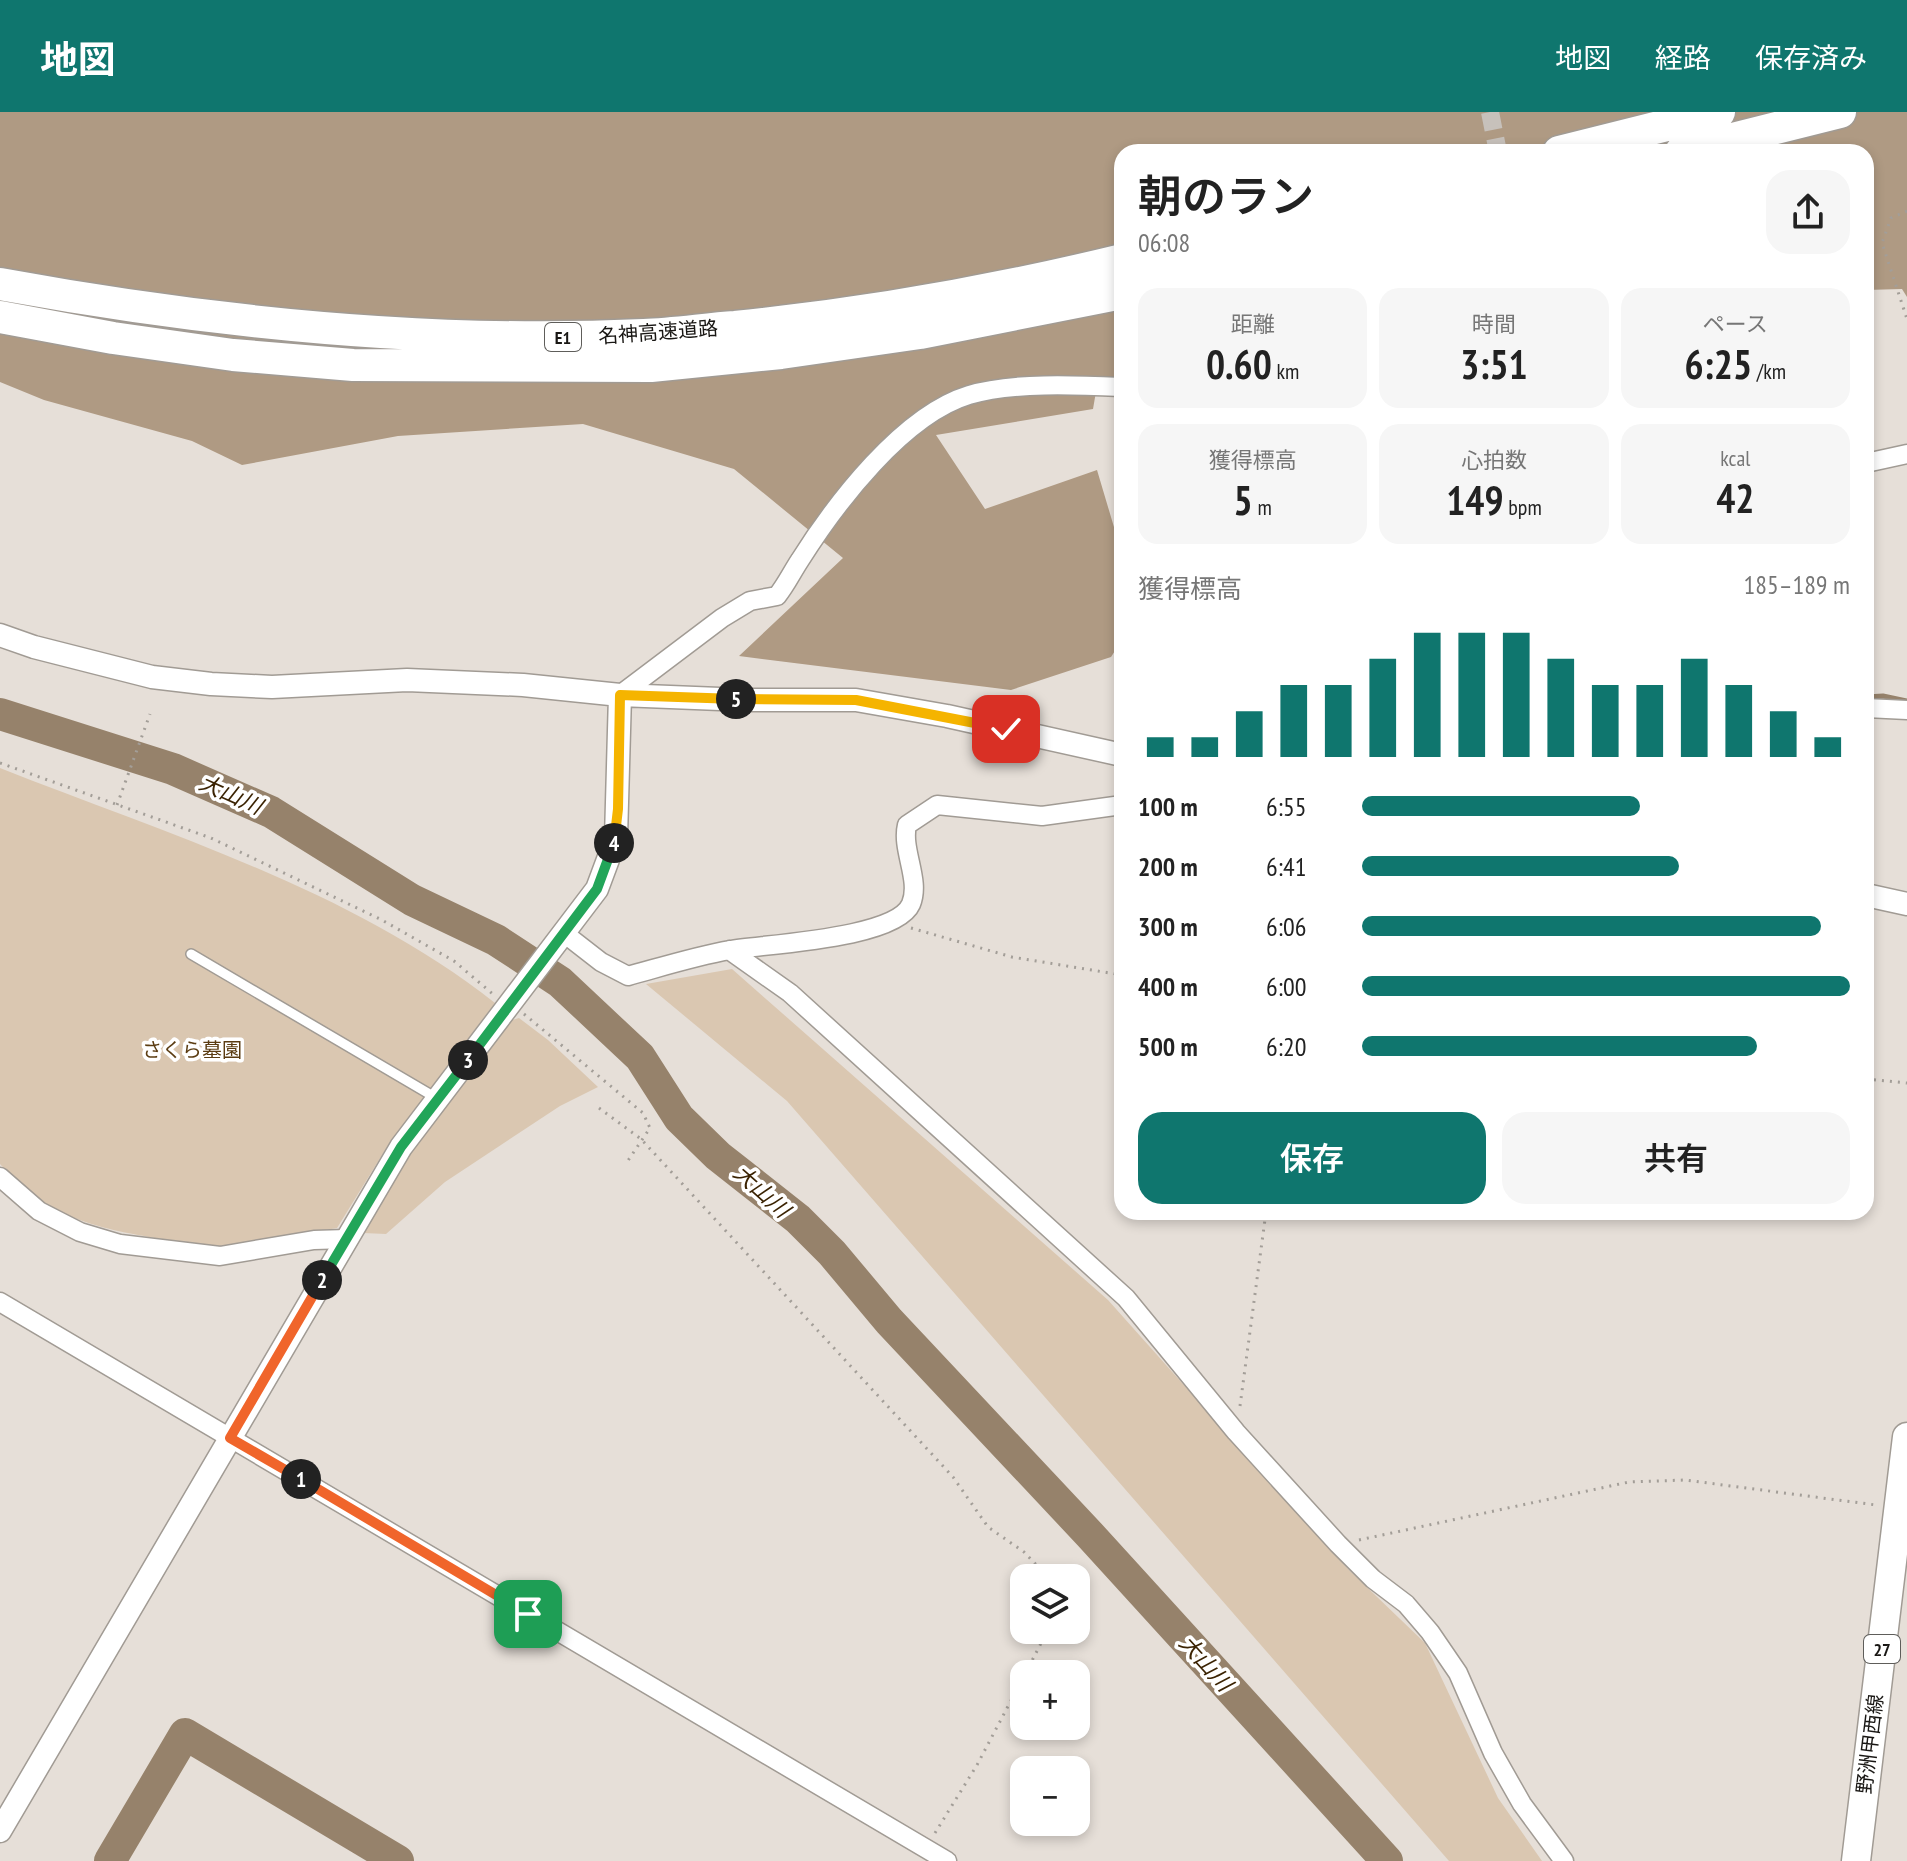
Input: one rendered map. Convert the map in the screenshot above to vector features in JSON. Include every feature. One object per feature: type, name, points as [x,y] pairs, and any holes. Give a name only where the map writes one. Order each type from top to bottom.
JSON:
[{"type":"highway","points":[[1591,144],[1719,112]]},
{"type":"highway","points":[[1713,144],[1840,112]]},
{"type":"highway","name":"名神高速道路","points":[[0,284],[118,306],[357,332],[513,338],[647,335],[776,323],[915,304],[1114,262]]},
{"type":"highway","name":"名神高速道路","points":[[0,317],[218,353],[353,365],[651,366],[781,353],[920,333],[1114,295]]},
{"type":"main road","name":"野洲甲西線","points":[[1856,1861],[1907,1437]]},
{"type":"street","points":[[620,695],[722,618],[750,601],[777,596],[854,486],[888,448],[933,411],[969,395],[1018,388],[1114,387]]},
{"type":"street","points":[[1874,461],[1907,454]]},
{"type":"street","points":[[0,635],[34,647],[152,677],[211,684],[272,687],[407,680],[523,685],[620,695],[856,700],[947,716],[1114,753]]},
{"type":"street","points":[[0,1831],[401,1147],[597,889],[616,838],[620,695]]},
{"type":"street","points":[[1874,708],[1907,710]]},
{"type":"street","points":[[563,936],[628,976],[729,950],[818,940],[891,923],[911,905],[913,891],[905,835],[907,825],[937,805],[1042,816],[1114,806]]},
{"type":"street","points":[[1874,897],[1907,904]]},
{"type":"street","points":[[729,950],[790,993],[1126,1298],[1236,1432],[1338,1544],[1373,1579],[1406,1604],[1430,1632],[1458,1673],[1493,1753],[1522,1804],[1564,1861]]},
{"type":"street","points":[[0,1177],[39,1211],[80,1232],[120,1244],[220,1256],[314,1240],[347,1239]]},
{"type":"street","points":[[0,1302],[947,1861]]},
{"type":"lane","points":[[191,954],[438,1099]]},
{"type":"path","points":[[1907,211],[1891,218],[1882,243],[1907,319]]},
{"type":"path","points":[[117,806],[150,714]]},
{"type":"path","points":[[0,763],[211,838],[382,920],[454,961],[493,994],[514,999],[643,1113],[650,1128],[625,1165]]},
{"type":"path","points":[[891,923],[1012,957],[1114,974]]},
{"type":"path","points":[[1874,1080],[1907,1083]]},
{"type":"path","points":[[599,1108],[643,1141],[953,1477],[988,1527],[1036,1564]]},
{"type":"path","points":[[1236,1432],[1265,1220]]},
{"type":"path","points":[[1338,1544],[1629,1482],[1685,1480],[1897,1508]]},
{"type":"path","points":[[926,1848],[977,1765],[1010,1702]]},
{"type":"green space","name":"さくら墓園","points":[[0,768],[193,842],[319,896],[439,963],[495,1003],[387,1147],[337,1228],[222,1248],[143,1236],[97,1226],[56,1209],[18,1183],[0,1164]]},
{"type":"green space","points":[[732,969],[1108,1300],[1348,1569],[1425,1643],[1498,1798],[1542,1861],[1449,1861],[787,1101],[646,984]]},
{"type":"green space","points":[[519,1018],[548,1040],[598,1087],[560,1106],[445,1182],[386,1234],[363,1233],[409,1152],[509,1021]]},
{"type":"shaded area","points":[[0,112],[1907,112],[1907,297],[1902,289],[1874,290],[1874,144],[1114,144],[1114,380],[1098,380],[1093,409],[936,435],[985,509],[1097,470],[1114,527],[1114,652],[1111,657],[1011,690],[739,656],[843,558],[734,469],[583,424],[398,436],[242,465],[192,441],[44,400],[0,382]]},
{"type":"waterway","points":[[1874,697],[1907,701]]},
{"type":"waterway","name":"大山川","points":[[0,714],[173,769],[271,812],[412,900],[496,940],[560,982],[640,1057],[679,1118],[718,1156],[798,1219],[832,1253],[889,1321],[1090,1535],[1387,1861]]},
{"type":"waterway","points":[[110,1861],[185,1734],[398,1861]]},
{"type":"tunnel","points":[[1490,112],[1496,144]]},
{"type":"route","points":[[528,1614],[230,1438],[401,1147],[597,889],[616,838],[620,695],[856,700],[1006,729]]}]
